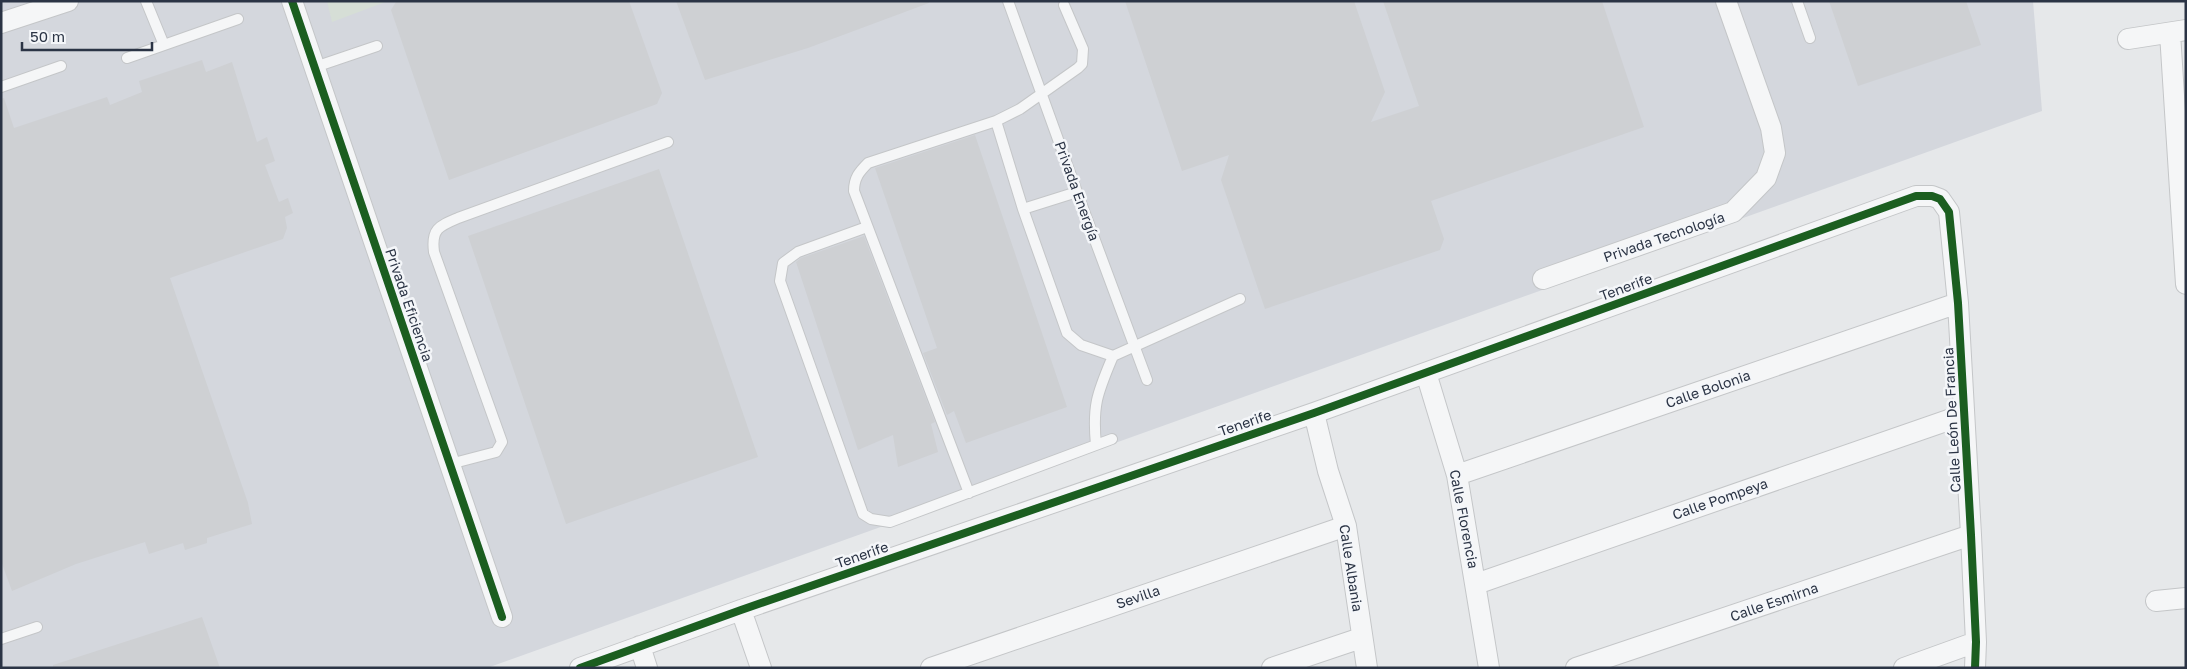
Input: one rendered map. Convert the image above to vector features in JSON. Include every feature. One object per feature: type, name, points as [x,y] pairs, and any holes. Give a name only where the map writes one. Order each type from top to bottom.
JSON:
[{"type":"street","points":[[1,23],[68,1]]},
{"type":"street","name":"Privada Eficiencia","points":[[292,1],[502,617]]},
{"type":"street","name":"Privada Tecnología","points":[[1543,279],[1733,212],[1766,178],[1775,153],[1771,128],[1726,1]]},
{"type":"street","points":[[2128,39],[2178,32],[2186,284]]},
{"type":"street","name":"Calle León De Francia","points":[[1916,196],[1932,196],[1940,199],[1950,212],[1958,303],[1971,535],[1976,642],[1974,668]]},
{"type":"street","name":"Tenerife","points":[[580,668],[741,610],[1314,413],[1916,196]]},
{"type":"street","name":"Calle Bolonia","points":[[1457,475],[1958,303]]},
{"type":"street","name":"Calle Florencia","points":[[1426,373],[1457,475],[1489,668]]},
{"type":"street","name":"Calle Albania","points":[[1314,413],[1328,471],[1346,526],[1368,668]]},
{"type":"street","name":"Calle Pompeya","points":[[1476,584],[1963,415]]},
{"type":"street","name":"Sevilla","points":[[931,668],[1346,526]]},
{"type":"street","name":"Calle Esmirna","points":[[1576,668],[1971,535]]},
{"type":"street","points":[[2156,601],[2186,598]]},
{"type":"street","points":[[741,610],[761,668]]},
{"type":"street","points":[[1272,668],[1362,638]]},
{"type":"street","points":[[1904,668],[1976,642]]},
{"type":"street","points":[[640,646],[647,668]]},
{"type":"lane","points":[[146,1],[164,45]]},
{"type":"lane","name":"Privada Energía","points":[[1008,1],[1147,380]]},
{"type":"lane","points":[[1797,1],[1810,38]]},
{"type":"lane","points":[[969,493],[867,227],[854,191],[854,182],[858,172],[868,163],[996,121],[1020,109],[1082,64],[1083,49],[1064,5]]},
{"type":"lane","points":[[127,58],[238,19]]},
{"type":"lane","points":[[315,67],[377,46]]},
{"type":"lane","points":[[1,87],[61,66]]},
{"type":"lane","points":[[996,121],[1023,208],[1067,333],[1081,345],[1114,356],[1240,299]]},
{"type":"lane","points":[[450,464],[496,452],[502,442],[434,252],[433,240],[436,231],[441,226],[458,218],[668,142]]},
{"type":"lane","points":[[1023,208],[1077,192]]},
{"type":"lane","points":[[867,227],[798,252],[783,263],[780,281],[864,514],[871,519],[890,522],[1112,439]]},
{"type":"lane","points":[[1096,445],[1094,421],[1096,396],[1114,356]]},
{"type":"lane","points":[[1,639],[37,627]]},
{"type":"shaded area","points":[[1,1],[2033,1],[2042,111],[487,668],[1,668]]},
{"type":"shaded area","points":[[327,1],[388,1],[332,22]]},
{"type":"building","points":[[629,1],[662,93],[657,104],[449,180],[391,10],[396,2]]},
{"type":"building","points":[[676,1],[929,1],[929,3],[808,48],[705,80]]},
{"type":"building","points":[[1125,1],[1354,1],[1385,92],[1371,122],[1419,106],[1383,1],[1602,1],[1644,127],[1431,201],[1444,239],[1440,250],[1265,309],[1221,180],[1229,155],[1182,171]]},
{"type":"building","points":[[1829,1],[1966,1],[1981,45],[1858,86]]},
{"type":"building","points":[[202,60],[206,72],[232,62],[257,142],[267,137],[275,161],[265,165],[279,202],[288,198],[293,213],[285,217],[287,228],[283,239],[170,278],[248,503],[252,524],[207,538],[207,543],[185,550],[183,543],[149,554],[145,542],[76,564],[12,591],[1,561],[1,99],[4,98],[14,128],[107,97],[110,105],[142,92],[139,81]]},
{"type":"building","points":[[975,135],[1067,407],[966,443],[954,411],[947,415],[923,353],[937,348],[875,168]]},
{"type":"building","points":[[659,169],[758,457],[566,524],[468,236]]},
{"type":"building","points":[[864,236],[935,422],[931,424],[938,452],[898,467],[893,435],[858,450],[796,262],[801,258]]},
{"type":"building","points":[[202,617],[220,668],[53,668],[53,665]]},
{"type":"cycle path","points":[[292,1],[502,617]]},
{"type":"cycle path","points":[[580,668],[741,610],[1314,413],[1916,196],[1932,196],[1940,199],[1949,212],[1958,303],[1976,642],[1975,668]]}]
